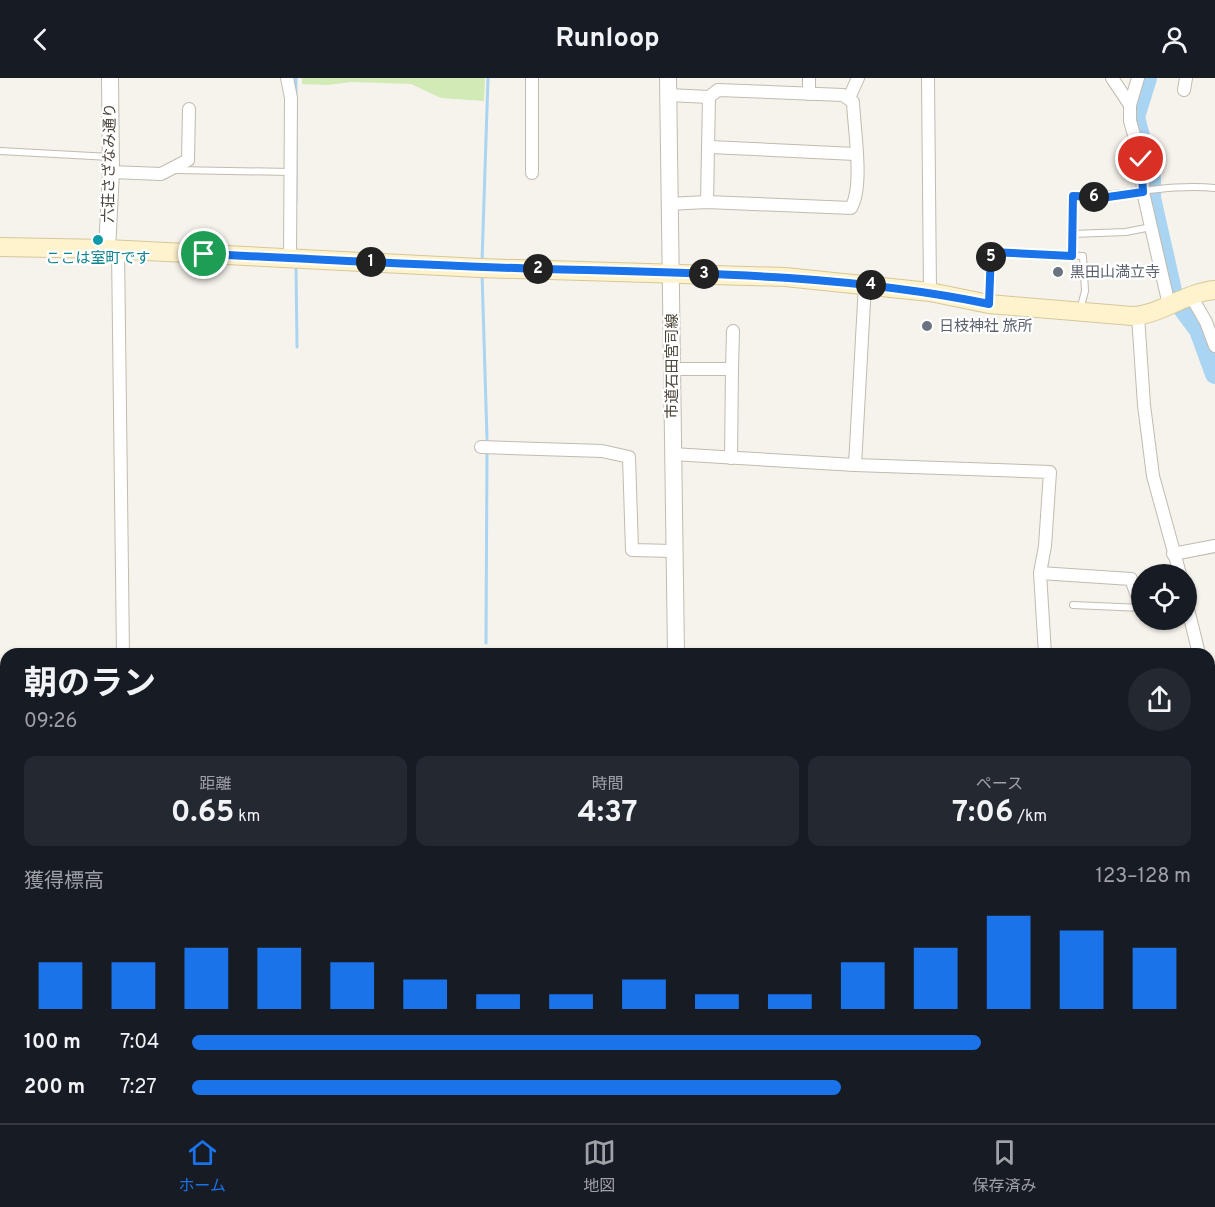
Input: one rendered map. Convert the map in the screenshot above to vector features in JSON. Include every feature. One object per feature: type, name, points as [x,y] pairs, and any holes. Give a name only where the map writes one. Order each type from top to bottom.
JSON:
[{"type":"main road","points":[[0,247],[112,249],[480,267],[671,273],[865,284],[930,292],[989,304],[1138,316],[1215,290]]},
{"type":"street","name":"六荘さざなみ通り","points":[[110,78],[112,249]]},
{"type":"street","points":[[287,78],[291,98],[290,258]]},
{"type":"street","points":[[531,78],[532,173]]},
{"type":"street","points":[[809,78],[809,94]]},
{"type":"street","points":[[849,98],[858,78]]},
{"type":"street","points":[[928,78],[930,292]]},
{"type":"street","points":[[1112,78],[1130,105]]},
{"type":"street","points":[[1138,78],[1130,105],[1130,122],[1148,191],[1152,227],[1178,301],[1206,322],[1215,346]]},
{"type":"street","points":[[668,86],[710,97]]},
{"type":"street","name":"市道石田宮司線","points":[[668,86],[676,648]]},
{"type":"street","points":[[668,204],[707,202],[851,208],[854,202],[857,169],[853,102],[843,95],[718,90],[710,97],[707,202]]},
{"type":"street","points":[[111,164],[161,174],[173,170],[188,160],[189,110]]},
{"type":"street","points":[[710,147],[855,154]]},
{"type":"street","points":[[112,249],[123,648]]},
{"type":"street","points":[[855,465],[865,284]]},
{"type":"street","points":[[1138,316],[1144,405],[1153,476],[1176,564]]},
{"type":"street","points":[[731,458],[733,331]]},
{"type":"street","points":[[672,369],[732,369]]},
{"type":"street","points":[[481,447],[602,451],[629,457],[632,550],[674,551]]},
{"type":"street","points":[[672,454],[855,465],[1050,472],[1045,546],[1040,573],[1045,648]]},
{"type":"street","points":[[1173,554],[1215,546]]},
{"type":"street","points":[[1040,573],[1131,579]]},
{"type":"street","points":[[1193,630],[1198,648]]},
{"type":"lane","points":[[0,151],[111,164]]},
{"type":"lane","points":[[173,170],[291,172]]},
{"type":"lane","points":[[1072,256],[1073,196],[1108,197],[1148,191],[1215,188]]},
{"type":"lane","points":[[1072,234],[1126,232],[1152,227]]},
{"type":"lane","points":[[989,304],[991,252],[1083,256],[1086,270],[1079,312]]},
{"type":"lane","points":[[1073,605],[1131,607]]},
{"type":"green space","points":[[302,78],[485,78],[484,101],[441,98],[411,84],[351,82],[328,85],[302,84]]},
{"type":"waterway","points":[[296,78],[296,202]]},
{"type":"waterway","points":[[482,262],[488,78]]},
{"type":"waterway","points":[[1147,78],[1135,117],[1151,178],[1151,198],[1173,295],[1199,330],[1215,374]]},
{"type":"waterway","points":[[296,266],[297,347]]},
{"type":"waterway","points":[[482,273],[487,439]]},
{"type":"waterway","points":[[486,643],[487,454]]},
{"type":"place","name":"ここは室町です","points":[[98,240]]},
{"type":"place","name":"黒田山満立寺","points":[[1058,272]]},
{"type":"place","name":"日枝神社 旅所","points":[[927,326]]},
{"type":"route","points":[[204,254],[480,267],[785,277],[930,292],[989,304],[991,252],[1072,256],[1073,196],[1108,197],[1143,192],[1141,159]]}]
